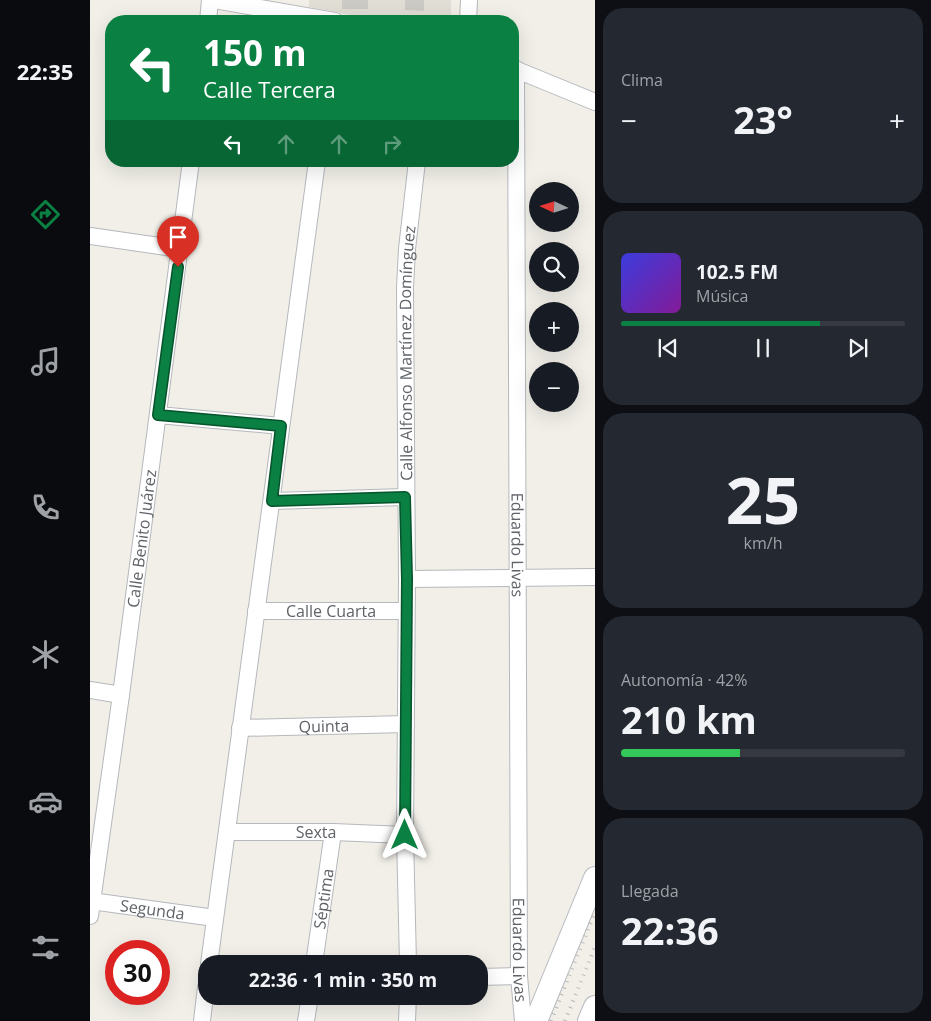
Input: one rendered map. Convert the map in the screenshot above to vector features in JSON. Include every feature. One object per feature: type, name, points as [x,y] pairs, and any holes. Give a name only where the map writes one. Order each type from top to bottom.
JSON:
[{"type":"street","points":[[209,15],[210,0]]},
{"type":"street","points":[[214,0],[300,15]]},
{"type":"street","points":[[468,15],[469,0]]},
{"type":"street","points":[[519,70],[595,102]]},
{"type":"street","name":"Calle Benito Juárez","points":[[91,909],[121,695],[189,167]]},
{"type":"street","points":[[210,955],[316,167]]},
{"type":"street","name":"Calle Alfonso Martínez Domínguez","points":[[408,955],[405,835],[405,611],[407,579],[405,288],[407,249],[416,167]]},
{"type":"street","name":"Eduardo Livas","points":[[515,167],[518,976],[523,1021]]},
{"type":"street","points":[[90,236],[180,249]]},
{"type":"street","points":[[158,415],[281,426]]},
{"type":"street","points":[[272,501],[405,497]]},
{"type":"street","points":[[407,579],[595,577]]},
{"type":"street","name":"Calle Cuarta","points":[[256,611],[405,611]]},
{"type":"street","points":[[90,690],[121,695]]},
{"type":"street","name":"Quinta","points":[[240,728],[406,724]]},
{"type":"street","name":"Sexta","points":[[227,832],[333,832],[405,835]]},
{"type":"street","name":"Séptima","points":[[315,955],[333,832]]},
{"type":"street","points":[[536,1021],[595,878]]},
{"type":"street","name":"Segunda","points":[[91,909],[215,918]]},
{"type":"street","points":[[488,977],[518,976]]},
{"type":"street","points":[[202,1021],[204,1005]]},
{"type":"street","points":[[306,1021],[309,1005]]},
{"type":"street","points":[[407,1021],[408,1005]]},
{"type":"street","points":[[589,1021],[595,1007]]},
{"type":"shaded area","points":[[309,0],[451,0],[451,15],[351,15],[309,7]]},
{"type":"building","points":[[342,0],[368,0],[368,9],[342,9]]},
{"type":"building","points":[[405,0],[424,0],[424,11],[405,10]]},
{"type":"railway","points":[[551,1021],[595,912]]},
{"type":"railway","points":[[565,1021],[595,947]]},
{"type":"route","points":[[178,267],[158,415],[281,426],[272,501],[405,497],[407,579],[405,611],[405,835]]}]
